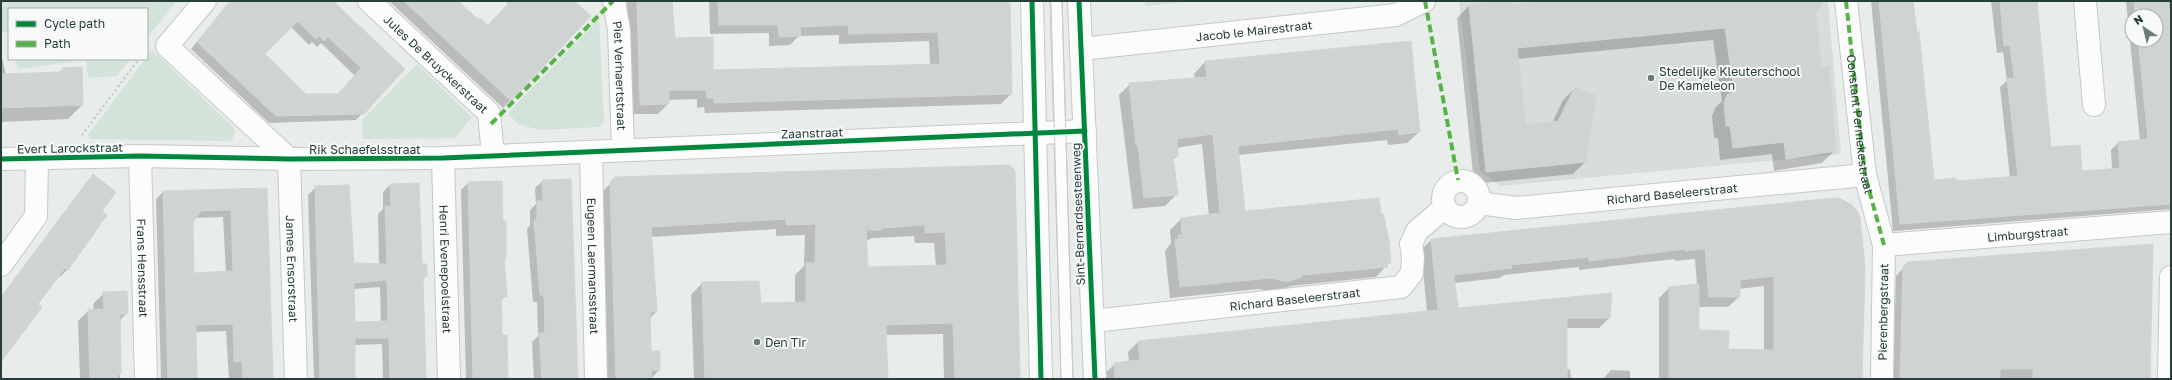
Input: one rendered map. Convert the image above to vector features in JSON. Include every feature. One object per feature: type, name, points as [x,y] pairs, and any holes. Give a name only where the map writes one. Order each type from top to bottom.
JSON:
[{"type":"street","points":[[205,1],[167,46],[289,159]]},
{"type":"street","name":"Jules De Bruyckerstraat","points":[[369,1],[489,113],[493,156]]},
{"type":"street","name":"Piet Verhaertstraat","points":[[614,1],[619,30],[623,150]]},
{"type":"street","points":[[1032,1],[1041,379]]},
{"type":"street","name":"Sint-Bernardsesteenweg","points":[[1079,1],[1095,379]]},
{"type":"street","name":"Jacob le Mairestraat","points":[[1082,49],[1396,15],[1424,1]]},
{"type":"street","name":"Constant Permekestraat","points":[[1846,1],[1865,175],[1884,244]]},
{"type":"street","points":[[2085,1],[2094,105]]},
{"type":"street","name":"Zaanstraat","points":[[591,153],[623,150],[1060,133],[1085,130]]},
{"type":"street","name":"Rik Schaefelsstraat","points":[[140,156],[289,159],[443,158],[591,153]]},
{"type":"street","name":"Eugeen Laermansstraat","points":[[591,153],[596,379]]},
{"type":"street","name":"Evert Larockstraat","points":[[1,159],[140,156]]},
{"type":"street","name":"Frans Hensstraat","points":[[140,156],[146,379]]},
{"type":"street","points":[[1,265],[36,216],[37,158]]},
{"type":"street","name":"Henri Evenepoelstraat","points":[[443,158],[449,379]]},
{"type":"street","name":"James Ensorstraat","points":[[289,159],[296,379]]},
{"type":"street","name":"Richard Baseleerstraat","points":[[1480,202],[1516,208],[1865,175]]},
{"type":"street","points":[[1458,180],[1468,182],[1474,186],[1477,191],[1480,202],[1471,213],[1460,217],[1448,212],[1444,208],[1443,192],[1448,185],[1458,180]]},
{"type":"street","name":"Richard Baseleerstraat","points":[[1093,320],[1401,287],[1412,272],[1413,257],[1411,244],[1418,231],[1444,208]]},
{"type":"street","name":"Limburgstraat","points":[[1884,244],[2171,222]]},
{"type":"street","name":"Pierenbergstraat","points":[[1882,379],[1884,244]]},
{"type":"street","points":[[2170,367],[2171,277]]},
{"type":"lane","points":[[1056,1],[1067,379]]},
{"type":"path","points":[[78,157],[80,137],[139,60]]},
{"type":"shaded area","points":[[1,1],[176,1],[148,37],[148,8],[8,8],[8,32],[1,33]]},
{"type":"shaded area","points":[[1145,1],[1193,1],[1145,6]]},
{"type":"shaded area","name":"Stedelijke Kleuterschool De Kameleon","points":[[1459,1],[1828,1],[1841,154],[1500,186],[1480,171]]},
{"type":"shaded area","points":[[599,19],[604,122],[599,127],[540,130],[518,124],[508,113]]},
{"type":"shaded area","points":[[152,50],[233,127],[234,134],[230,141],[90,139],[88,135],[144,60],[148,60],[148,55]]},
{"type":"shaded area","points":[[16,60],[86,60],[18,69]]},
{"type":"shaded area","points":[[86,60],[129,60],[117,76],[88,78]]},
{"type":"shaded area","points":[[417,64],[472,117],[455,138],[363,139],[362,120]]},
{"type":"building","points":[[230,1],[333,1],[405,69],[364,114],[276,116],[197,42]],"holes":[[[298,21],[316,39],[320,36],[324,41],[328,37],[361,68],[339,94],[306,94],[265,54]]]},
{"type":"building","points":[[404,1],[458,1],[478,20],[480,18],[488,25],[511,1],[574,1],[591,16],[511,101]]},
{"type":"building","points":[[637,1],[672,1],[675,38],[713,37],[713,70],[940,64],[938,32],[849,34],[848,25],[800,27],[801,36],[779,37],[778,25],[719,25],[718,1],[1010,1],[1012,94],[714,103],[714,98],[707,98],[706,90],[669,90],[669,104],[640,105]]},
{"type":"building","points":[[1512,1],[1512,5],[1549,1],[1823,1],[1816,14],[1821,67],[1829,66],[1836,151],[1786,159],[1784,142],[1733,148],[1730,126],[1726,126],[1724,103],[1727,95],[1734,91],[1725,28],[1517,48],[1526,125],[1558,121],[1575,87],[1596,96],[1586,162],[1486,172],[1469,5]]},
{"type":"building","points":[[1879,1],[1913,1],[1917,32],[1919,32],[1934,180],[1956,178],[1956,181],[2018,176],[2007,79],[2014,78],[2010,45],[2004,46],[2000,1],[2037,1],[2051,147],[2080,145],[2082,171],[2120,168],[2118,142],[2148,139],[2139,48],[2164,48],[2164,8],[2134,8],[2134,1],[2168,1],[2169,9],[2171,9],[2171,204],[1900,224]]},
{"type":"building","points":[[1411,41],[1420,132],[1399,135],[1398,129],[1238,146],[1245,211],[1379,198],[1381,214],[1383,214],[1384,217],[1389,241],[1391,263],[1387,263],[1388,267],[1302,275],[1302,277],[1287,282],[1271,278],[1180,287],[1175,239],[1179,239],[1178,235],[1182,235],[1181,218],[1220,213],[1213,134],[1177,139],[1178,156],[1173,157],[1178,195],[1144,198],[1129,83],[1207,77],[1205,61]]},
{"type":"building","points":[[82,67],[83,105],[1,108],[1,74],[62,72],[62,68]]},
{"type":"building","points":[[1009,165],[1015,170],[1020,379],[955,379],[953,323],[886,325],[888,379],[705,379],[702,282],[759,281],[761,303],[806,302],[806,263],[815,263],[816,224],[786,225],[786,219],[651,227],[657,312],[650,312],[651,351],[660,351],[660,370],[651,370],[652,379],[616,379],[610,182],[615,177]],"holes":[[[925,225],[925,233],[945,232],[947,265],[868,267],[866,230],[881,230],[881,228]]]},
{"type":"building","points":[[93,174],[116,192],[102,211],[107,215],[68,270],[65,268],[38,304],[42,307],[1,362],[1,297]]},
{"type":"building","points":[[571,179],[578,379],[542,379],[539,333],[545,333],[544,295],[540,295],[534,220],[537,220],[537,201],[543,201],[542,180]]},
{"type":"building","points":[[502,181],[503,221],[506,221],[506,259],[504,259],[507,297],[501,297],[502,335],[507,335],[508,379],[473,379],[468,182]]},
{"type":"building","points":[[419,183],[422,264],[427,264],[427,276],[423,277],[426,379],[390,379],[389,338],[355,338],[355,379],[320,379],[315,186],[349,185],[354,263],[387,264],[385,206],[391,206],[390,184]],"holes":[[[387,280],[388,321],[355,322],[354,283]]]},
{"type":"building","points":[[267,188],[273,379],[243,379],[242,361],[234,362],[233,324],[196,325],[197,379],[168,379],[163,191]],"holes":[[[231,210],[233,271],[194,273],[193,222],[201,211]]]},
{"type":"building","points":[[1834,198],[1841,199],[1852,205],[1860,218],[1865,267],[1862,379],[1669,379],[1669,287],[1699,284],[1699,330],[1729,331],[1728,349],[1774,350],[1774,276],[1740,280],[1740,297],[1709,297],[1705,249],[1686,251],[1685,249],[1589,261],[1589,257],[1511,265],[1512,268],[1454,275],[1458,308],[1612,293],[1610,318],[1567,318],[1567,379],[1115,379],[1114,363],[1140,360],[1138,341],[1438,310],[1431,239]]},
{"type":"building","points":[[2153,244],[2150,379],[2033,379],[2033,369],[2000,369],[2000,379],[1900,379],[1903,267],[1908,262]]},
{"type":"building","points":[[127,291],[128,314],[120,314],[121,374],[118,374],[118,379],[90,379],[88,310],[104,309],[103,292]]},
{"type":"tram line","points":[[1051,1],[1061,379]]},
{"type":"tram line","points":[[1062,1],[1073,379]]},
{"type":"marked path","points":[[491,124],[613,1]]},
{"type":"marked path","points":[[1425,1],[1458,180]]},
{"type":"marked path","points":[[1846,1],[1865,175],[1884,245]]},
{"type":"cycle path","points":[[1032,1],[1041,379]]},
{"type":"cycle path","points":[[1079,1],[1095,379]]},
{"type":"cycle path","points":[[1,159],[140,156],[289,159],[443,158],[1085,131]]},
{"type":"place","name":"Stedelijke Kleuterschool De Kameleon","points":[[1651,78]]},
{"type":"place","name":"Den Tir","points":[[757,342]]}]
